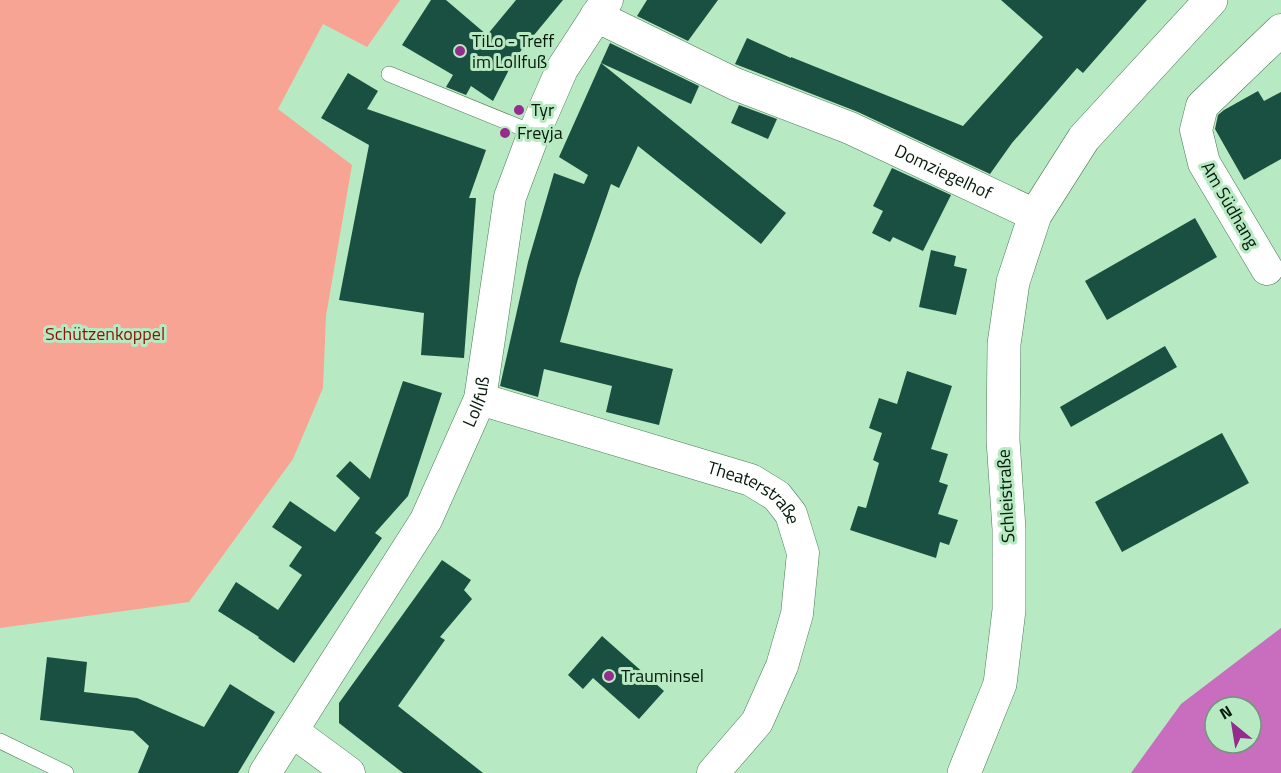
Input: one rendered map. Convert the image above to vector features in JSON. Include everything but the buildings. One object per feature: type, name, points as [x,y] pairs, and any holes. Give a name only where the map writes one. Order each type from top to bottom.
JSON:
[{"type":"street","points":[[1035,215],[1084,138],[1211,0]]},
{"type":"street","name":"Domziegelhof","points":[[602,8],[735,84],[850,128],[1035,215]]},
{"type":"street","name":"Lollfuß","points":[[265,773],[426,519],[480,399],[510,197],[534,133],[562,69],[602,8]]},
{"type":"street","name":"Am Südhang","points":[[1267,269],[1204,163],[1196,130],[1202,106],[1281,30]]},
{"type":"street","name":"Schleistraße","points":[[964,773],[1000,684],[1010,610],[1009,529],[1003,440],[1004,344],[1013,282],[1035,215]]},
{"type":"street","name":"Theaterstraße","points":[[480,399],[751,480],[777,496],[791,514],[803,553],[797,614],[782,666],[757,722],[713,773]]},
{"type":"street","points":[[292,731],[349,773]]},
{"type":"lane","points":[[389,74],[534,133]]},
{"type":"lane","points":[[0,741],[66,773]]},
{"type":"green space","name":"Schützenkoppel","points":[[0,0],[400,0],[367,47],[323,24],[278,109],[352,165],[326,316],[323,388],[293,459],[189,602],[0,628]]},
{"type":"shaded area","points":[[1281,628],[1281,773],[1131,773],[1181,704]]},
{"type":"place","name":"TiLo - Treff im Lollfuß","points":[[460,51]]},
{"type":"place","name":"Tyr","points":[[519,110]]},
{"type":"place","name":"Freyja","points":[[505,133]]},
{"type":"place","name":"Trauminsel","points":[[609,676]]}]
